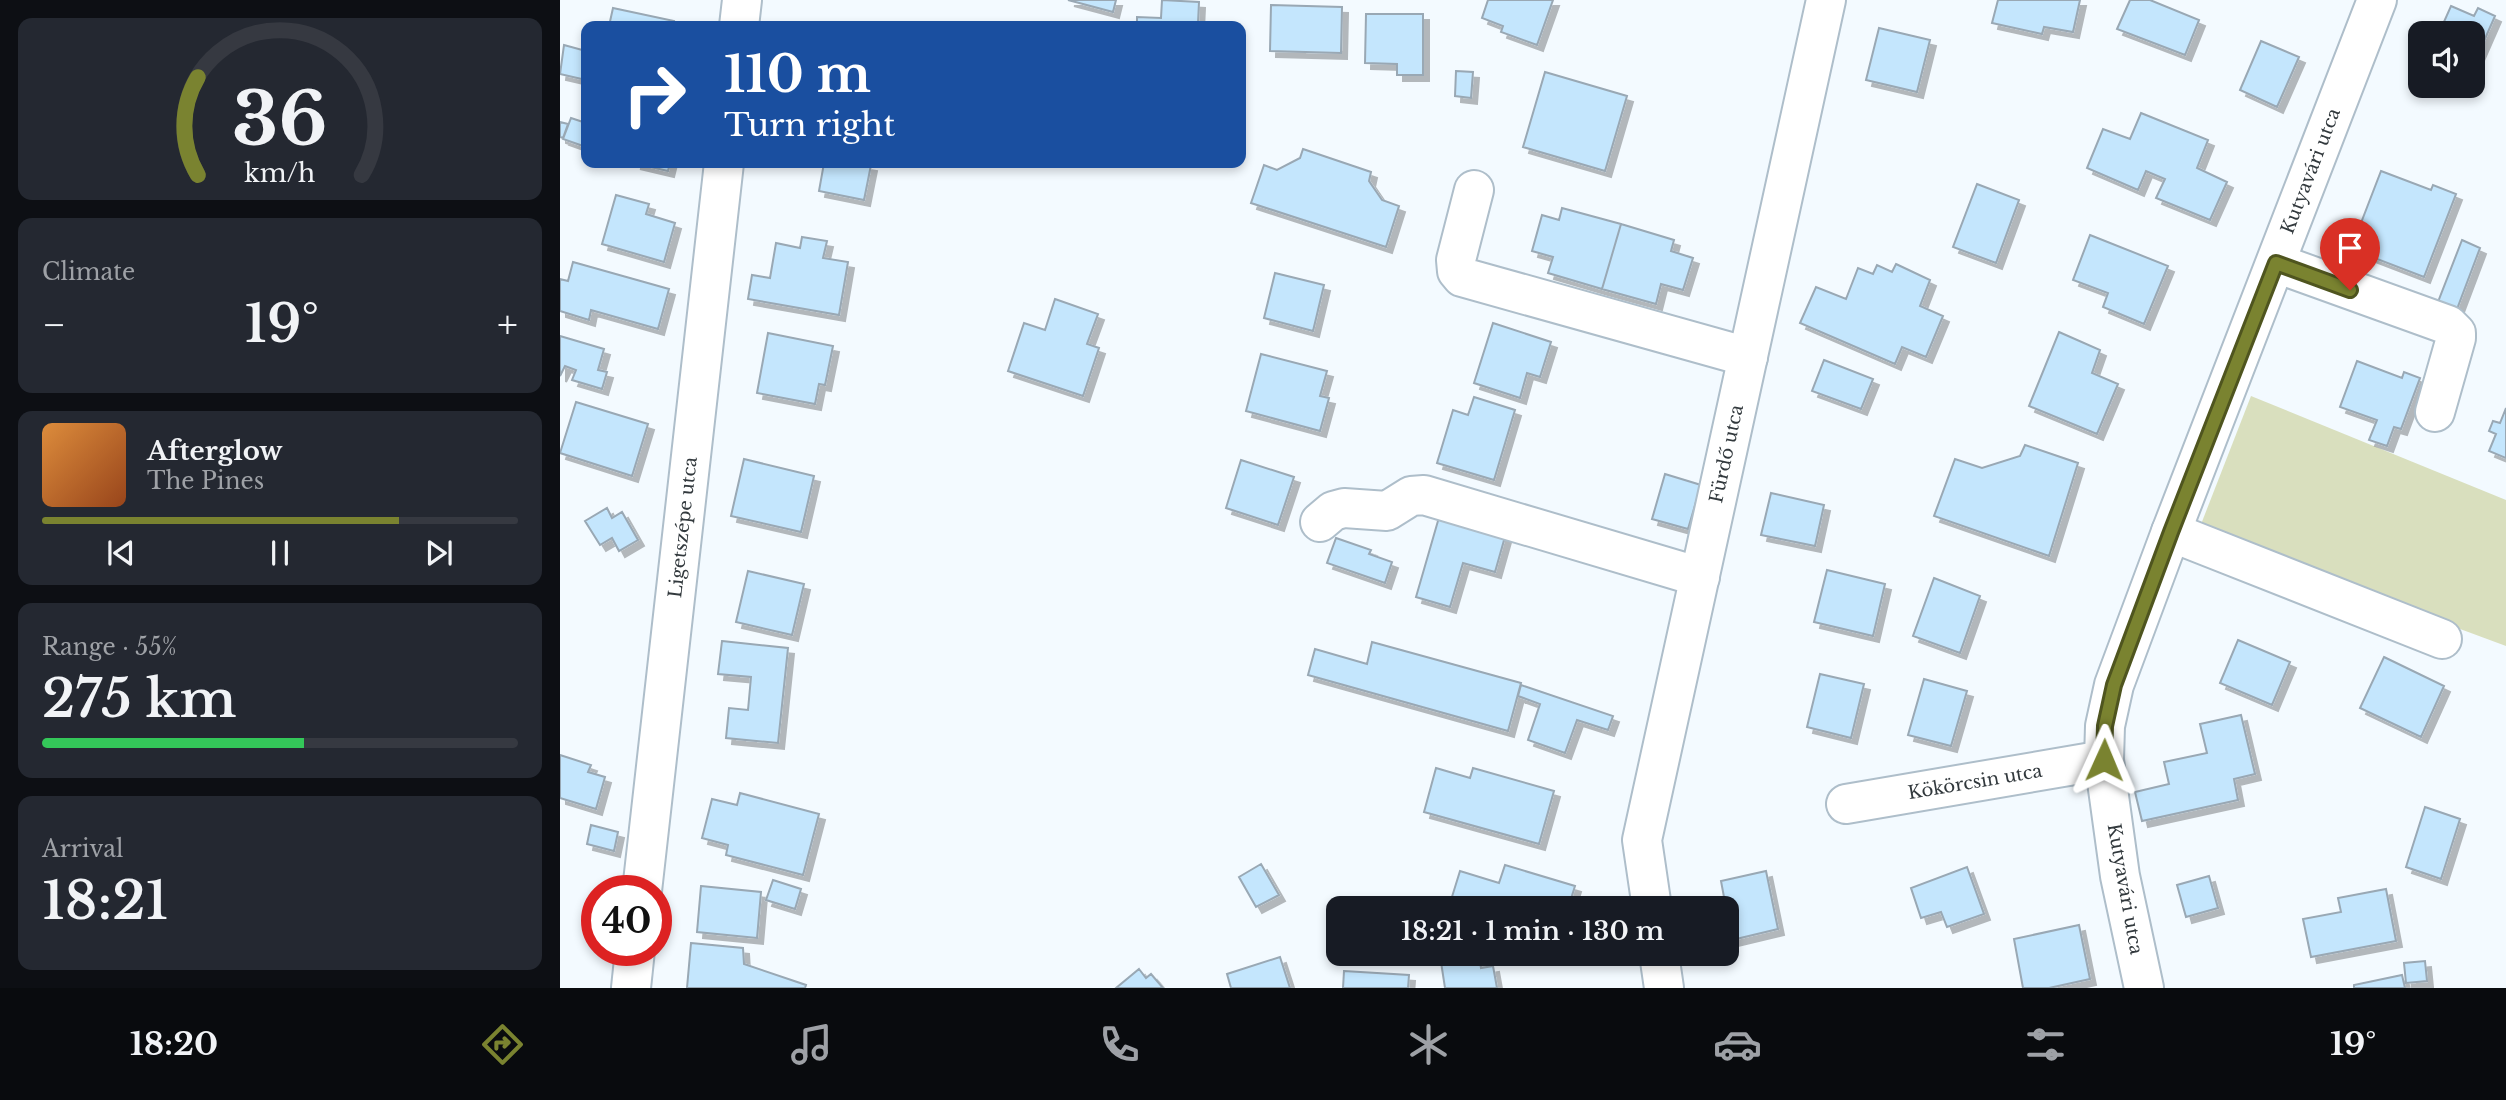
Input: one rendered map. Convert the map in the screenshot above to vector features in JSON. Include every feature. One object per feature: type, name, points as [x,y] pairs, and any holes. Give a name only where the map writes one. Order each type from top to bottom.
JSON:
[{"type":"street","points":[[740,21],[742,0]]},
{"type":"street","name":"Fürdő utca","points":[[1651,896],[1643,840],[1826,0]]},
{"type":"street","name":"Kutyavári utca","points":[[2144,988],[2120,876],[2104,760],[2105,726],[2114,685],[2276,263],[2372,2]]},
{"type":"street","name":"Ligetszépe utca","points":[[644,875],[723,168]]},
{"type":"street","points":[[1474,190],[1456,260],[1457,271],[1462,277],[1748,357]]},
{"type":"street","points":[[2276,263],[2453,329],[2456,338],[2435,412]]},
{"type":"street","points":[[1320,522],[1333,511],[1345,508],[1387,511],[1411,496],[1424,495],[1700,577]]},
{"type":"street","points":[[2171,532],[2442,639]]},
{"type":"street","name":"Kökörcsin utca","points":[[1846,804],[2104,760]]},
{"type":"street","points":[[631,988],[633,966]]},
{"type":"street","points":[[1661,966],[1664,988]]},
{"type":"green space","points":[[2251,396],[2506,500],[2506,646],[2198,532]]},
{"type":"building","points":[[1068,0],[1116,0],[1113,12]]},
{"type":"building","points":[[1162,0],[1199,2],[1198,21],[1137,21],[1137,17],[1161,18]]},
{"type":"building","points":[[1488,0],[1553,0],[1537,45],[1501,32],[1503,26],[1482,18]]},
{"type":"building","points":[[1998,0],[2080,0],[2073,32],[2044,27],[2042,34],[1992,23]]},
{"type":"building","points":[[2130,0],[2150,0],[2199,20],[2185,55],[2117,29]]},
{"type":"building","points":[[1271,5],[1342,7],[1341,53],[1270,51]]},
{"type":"building","points":[[2451,6],[2474,16],[2478,8],[2495,16],[2485,39],[2485,21],[2444,21]]},
{"type":"building","points":[[613,8],[674,21],[610,21]]},
{"type":"building","points":[[1366,14],[1423,14],[1423,75],[1397,75],[1397,64],[1365,63]]},
{"type":"building","points":[[1879,28],[1930,40],[1917,92],[1866,80]]},
{"type":"building","points":[[2261,41],[2299,57],[2277,107],[2240,90]]},
{"type":"building","points":[[564,45],[581,50],[581,79],[560,74]]},
{"type":"building","points":[[1456,71],[1473,72],[1471,98],[1455,96]]},
{"type":"building","points":[[1545,72],[1627,96],[1605,171],[1523,147]]},
{"type":"building","points":[[2141,113],[2208,140],[2197,168],[2227,182],[2210,220],[2156,198],[2165,179],[2146,171],[2138,190],[2087,168],[2103,129],[2130,139]]},
{"type":"building","points":[[571,118],[581,121],[581,145],[563,139]]},
{"type":"building","points":[[560,122],[568,124],[563,138],[560,137]]},
{"type":"building","points":[[1303,149],[1371,172],[1369,181],[1382,200],[1399,206],[1386,247],[1251,203],[1264,165],[1277,170],[1300,158]]},
{"type":"building","points":[[823,168],[870,168],[864,200],[819,191]]},
{"type":"building","points":[[2381,171],[2431,190],[2433,185],[2456,194],[2424,277],[2351,249]]},
{"type":"building","points":[[1977,184],[2019,200],[1996,263],[1953,247]]},
{"type":"building","points":[[616,195],[649,204],[646,214],[675,223],[664,262],[602,244]]},
{"type":"building","points":[[1562,208],[1621,224],[1602,289],[1548,273],[1553,257],[1532,251],[1542,215],[1559,220]]},
{"type":"building","points":[[1621,224],[1674,240],[1671,251],[1693,258],[1683,290],[1661,284],[1656,304],[1602,289]]},
{"type":"building","points":[[2090,235],[2168,266],[2144,324],[2103,307],[2108,293],[2073,280]]},
{"type":"building","points":[[802,237],[827,241],[823,258],[848,262],[839,315],[748,299],[752,275],[770,278],[776,243],[800,248]]},
{"type":"building","points":[[2462,240],[2480,248],[2457,309],[2438,302]]},
{"type":"building","points":[[573,262],[669,289],[658,329],[591,310],[589,320],[560,311],[560,279],[568,281]]},
{"type":"building","points":[[1896,264],[1930,280],[1920,306],[1943,316],[1926,357],[1902,347],[1895,364],[1800,323],[1816,287],[1846,299],[1858,268],[1873,274],[1877,265],[1892,272]]},
{"type":"building","points":[[1275,273],[1324,285],[1313,331],[1264,318]]},
{"type":"building","points":[[1055,299],[1098,314],[1087,344],[1099,348],[1083,396],[1008,371],[1024,323],[1045,330]]},
{"type":"building","points":[[1493,323],[1551,342],[1540,377],[1527,373],[1520,398],[1474,383]]},
{"type":"building","points":[[2059,332],[2100,350],[2092,373],[2118,384],[2097,434],[2029,406]]},
{"type":"building","points":[[768,333],[833,346],[825,385],[819,384],[815,404],[757,393]]},
{"type":"building","points":[[560,336],[604,349],[598,370],[607,372],[602,389],[572,380],[576,370],[565,366],[560,376]]},
{"type":"building","points":[[1261,354],[1327,371],[1320,396],[1329,398],[1320,431],[1246,411]]},
{"type":"building","points":[[1824,360],[1873,379],[1861,409],[1812,391]]},
{"type":"building","points":[[2357,361],[2402,378],[2404,372],[2420,378],[2401,429],[2394,427],[2387,446],[2369,440],[2377,420],[2340,407]]},
{"type":"building","points":[[1474,397],[1515,410],[1494,480],[1437,463],[1453,410],[1468,415]]},
{"type":"building","points":[[576,402],[648,424],[632,476],[560,453]]},
{"type":"building","points":[[2506,408],[2506,458],[2489,451],[2496,434],[2489,431],[2493,421],[2500,423]]},
{"type":"building","points":[[2025,445],[2078,463],[2049,556],[1934,516],[1955,459],[1982,468],[2020,456]]},
{"type":"building","points":[[744,459],[814,476],[801,532],[731,516]]},
{"type":"building","points":[[1241,460],[1294,477],[1278,525],[1226,508]]},
{"type":"building","points":[[1665,474],[1701,485],[1688,529],[1652,519]]},
{"type":"building","points":[[1771,493],[1824,505],[1815,546],[1761,535]]},
{"type":"building","points":[[1442,507],[1508,526],[1495,572],[1463,563],[1450,607],[1416,597]]},
{"type":"building","points":[[607,508],[612,518],[622,512],[638,540],[619,551],[612,538],[600,545],[585,521]]},
{"type":"building","points":[[1336,538],[1371,550],[1369,554],[1392,562],[1385,583],[1327,563]]},
{"type":"building","points":[[1827,570],[1885,584],[1873,636],[1814,622]]},
{"type":"building","points":[[748,571],[804,584],[792,635],[736,622]]},
{"type":"building","points":[[1934,578],[1980,596],[1960,653],[1913,636]]},
{"type":"building","points":[[2238,640],[2290,662],[2272,705],[2220,683]]},
{"type":"building","points":[[722,641],[788,648],[778,743],[726,738],[729,708],[748,710],[751,677],[718,674]]},
{"type":"building","points":[[1372,642],[1521,683],[1508,731],[1308,675],[1315,649],[1367,664]]},
{"type":"building","points":[[2384,657],[2444,686],[2421,737],[2360,708]]},
{"type":"building","points":[[1820,674],[1864,684],[1851,738],[1807,727]]},
{"type":"building","points":[[1924,679],[1967,691],[1951,746],[1908,735]]},
{"type":"building","points":[[1521,685],[1613,716],[1608,730],[1577,720],[1565,753],[1528,740],[1540,704],[1518,696]]},
{"type":"building","points":[[2241,715],[2255,774],[2234,779],[2238,800],[2142,821],[2135,792],[2169,784],[2164,762],[2207,753],[2200,724]]},
{"type":"building","points":[[560,755],[591,765],[588,772],[605,777],[596,809],[560,798]]},
{"type":"building","points":[[1436,768],[1470,778],[1473,768],[1554,791],[1539,844],[1424,812]]},
{"type":"building","points":[[740,793],[819,814],[803,875],[726,855],[728,845],[702,838],[712,799],[737,805]]},
{"type":"building","points":[[2425,807],[2460,819],[2441,879],[2406,867]]},
{"type":"building","points":[[591,825],[618,832],[614,851],[587,844]]},
{"type":"building","points":[[1261,864],[1279,895],[1256,907],[1239,877]]},
{"type":"building","points":[[1505,865],[1575,886],[1572,896],[1452,896],[1460,871],[1499,883]]},
{"type":"building","points":[[1967,867],[1984,914],[1947,927],[1941,912],[1921,918],[1911,888]]},
{"type":"building","points":[[1766,871],[1778,929],[1739,938],[1739,896],[1724,896],[1721,881]]},
{"type":"building","points":[[2209,876],[2218,908],[2186,917],[2177,885]]},
{"type":"building","points":[[773,880],[801,889],[795,909],[766,900]]},
{"type":"building","points":[[701,886],[761,892],[757,938],[697,932]]},
{"type":"building","points":[[2386,889],[2396,941],[2311,957],[2303,919],[2341,912],[2338,898]]},
{"type":"building","points":[[2079,925],[2090,979],[2049,988],[2023,988],[2014,939]]},
{"type":"building","points":[[691,943],[743,948],[744,964],[806,985],[805,988],[687,988]]},
{"type":"building","points":[[1280,957],[1290,988],[1231,988],[1227,974]]},
{"type":"building","points":[[2425,961],[2427,981],[2406,983],[2404,963]]},
{"type":"building","points":[[1442,966],[1493,966],[1497,988],[1445,988]]},
{"type":"building","points":[[1139,969],[1146,978],[1151,974],[1163,988],[1116,988]]},
{"type":"building","points":[[1344,971],[1409,975],[1408,988],[1343,988]]},
{"type":"building","points":[[2402,975],[2405,988],[2354,988],[2354,985]]},
{"type":"route","points":[[2104,760],[2105,726],[2114,685],[2276,263],[2350,290]]}]
